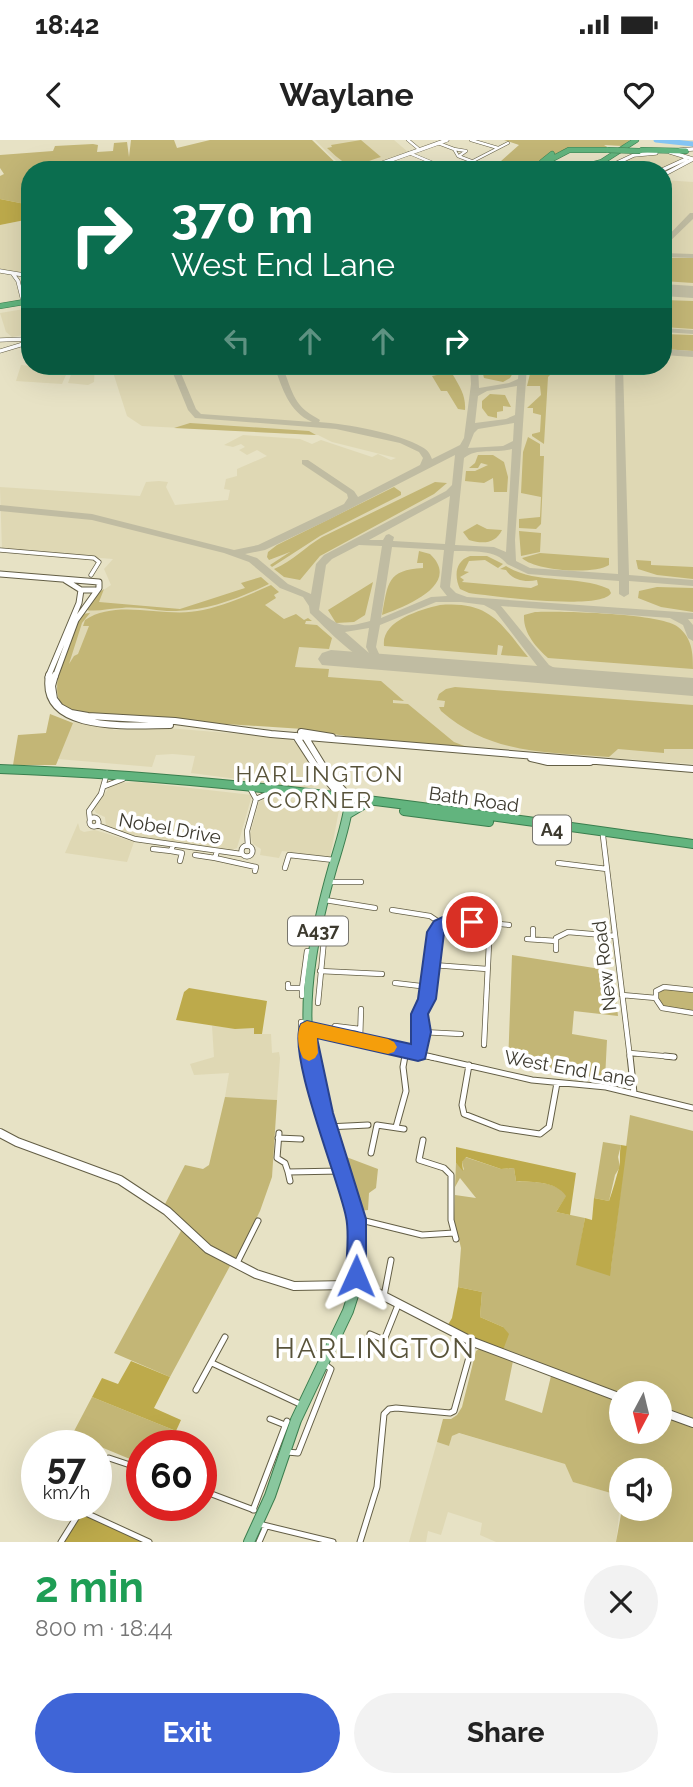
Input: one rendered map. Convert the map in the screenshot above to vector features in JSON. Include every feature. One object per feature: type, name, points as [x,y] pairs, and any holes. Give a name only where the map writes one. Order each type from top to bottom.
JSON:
[{"type":"highway","points":[[604,161],[638,140]]},
{"type":"highway","points":[[608,161],[638,140]]},
{"type":"highway","points":[[545,161],[548,156],[561,151],[609,149]]},
{"type":"highway","points":[[551,161],[558,154],[572,150],[689,153]]},
{"type":"highway","points":[[641,150],[670,152]]},
{"type":"highway","points":[[0,307],[21,303]]},
{"type":"highway","points":[[0,307],[21,303]]},
{"type":"highway","name":"Bath Road","points":[[0,772],[106,776],[318,794],[363,805],[693,846]]},
{"type":"highway","name":"Bath Road","points":[[106,776],[347,801],[693,846]]},
{"type":"main road","name":"A437","points":[[248,1542],[287,1452],[303,1406],[348,1311],[356,1286],[356,1219],[327,1127],[309,1052],[307,1029],[307,994],[319,944],[329,882],[348,814],[347,801]]},
{"type":"main road","name":"A437","points":[[342,834],[340,829],[347,801]]},
{"type":"main road","points":[[348,814],[363,805]]},
{"type":"street","points":[[408,140],[420,150]]},
{"type":"street","points":[[387,161],[447,140]]},
{"type":"street","points":[[471,140],[499,148]]},
{"type":"street","points":[[438,143],[466,151],[458,156]]},
{"type":"street","points":[[474,161],[508,143]]},
{"type":"street","points":[[454,149],[458,156],[470,161]]},
{"type":"street","points":[[409,153],[428,161]]},
{"type":"street","points":[[623,161],[637,155],[689,153]]},
{"type":"street","points":[[672,169],[692,159],[689,153]]},
{"type":"street","points":[[672,166],[689,153]]},
{"type":"street","points":[[484,161],[487,157],[485,155]]},
{"type":"street","points":[[0,271],[21,275]]},
{"type":"street","points":[[13,274],[21,290]]},
{"type":"street","points":[[0,338],[21,340]]},
{"type":"street","points":[[9,339],[16,342],[16,346]]},
{"type":"street","points":[[0,351],[21,344]]},
{"type":"street","points":[[3,552],[95,559],[99,563],[91,575]]},
{"type":"street","points":[[0,574],[99,582],[100,586],[87,600],[75,625],[53,682],[54,699],[64,709],[81,715],[529,757],[548,762],[592,761],[693,769]]},
{"type":"street","points":[[63,579],[80,589],[95,590]]},
{"type":"street","points":[[86,580],[80,589],[79,604],[48,677],[46,688],[50,703],[63,714],[83,721],[179,723]]},
{"type":"street","points":[[296,734],[347,801]]},
{"type":"street","points":[[309,735],[323,739],[333,738]]},
{"type":"street","points":[[309,735],[308,747],[328,781],[347,801]]},
{"type":"street","points":[[308,747],[323,739]]},
{"type":"street","name":"Nobel Drive","points":[[106,776],[104,787],[89,811],[90,820],[98,819],[97,825],[122,836],[172,848],[241,854]]},
{"type":"street","points":[[104,787],[127,778]]},
{"type":"street","points":[[318,794],[327,790],[328,781]]},
{"type":"street","points":[[251,790],[256,799],[269,793]]},
{"type":"street","name":"Nobel Drive","points":[[248,846],[247,831],[256,799]]},
{"type":"street","name":"New Road","points":[[603,836],[634,1093]]},
{"type":"street","points":[[248,846],[253,849],[252,854],[241,854],[241,849],[248,846]]},
{"type":"street","points":[[153,849],[172,848],[182,853],[180,861]]},
{"type":"street","points":[[215,858],[217,850]]},
{"type":"street","points":[[195,855],[257,866]]},
{"type":"street","points":[[285,868],[289,855],[335,860]]},
{"type":"street","points":[[558,863],[580,868],[607,869]]},
{"type":"street","points":[[329,882],[361,882]]},
{"type":"street","points":[[325,900],[376,908]]},
{"type":"street","points":[[392,910],[430,916],[442,924]]},
{"type":"street","points":[[418,1054],[422,1032],[420,1014],[429,987],[436,932],[442,924],[454,920],[509,925]]},
{"type":"street","points":[[484,1045],[490,923]]},
{"type":"street","points":[[533,929],[530,939],[556,942]]},
{"type":"street","points":[[556,950],[556,938],[568,932],[615,936]]},
{"type":"street","points":[[307,994],[320,971],[319,944]]},
{"type":"street","points":[[433,965],[487,970]]},
{"type":"street","points":[[320,971],[382,974]]},
{"type":"street","points":[[396,983],[429,987]]},
{"type":"street","points":[[288,984],[288,988],[307,994],[318,1003]]},
{"type":"street","points":[[693,990],[664,987],[657,990],[656,998],[657,1004],[663,1010],[693,1013]]},
{"type":"street","points":[[622,995],[656,998]]},
{"type":"street","points":[[360,1041],[361,1009]]},
{"type":"street","points":[[330,1034],[335,1026],[360,1029]]},
{"type":"street","name":"West End Lane","points":[[307,1029],[557,1083],[590,1084],[634,1093],[693,1108]]},
{"type":"street","points":[[422,1032],[461,1034]]},
{"type":"street","points":[[396,1127],[406,1091],[403,1067],[407,1051]]},
{"type":"street","points":[[630,1053],[674,1057]]},
{"type":"street","points":[[469,1065],[462,1105],[464,1114],[475,1121],[529,1133],[539,1134],[549,1127],[557,1083]]},
{"type":"street","points":[[327,1127],[368,1125]]},
{"type":"street","points":[[381,1149],[372,1150],[377,1125],[404,1129]]},
{"type":"street","points":[[0,1133],[17,1142],[120,1180],[167,1211],[208,1249],[285,1285],[356,1286],[384,1296],[473,1342],[609,1393]]},
{"type":"street","points":[[290,1181],[285,1163],[277,1157],[279,1136],[301,1139]]},
{"type":"street","points":[[412,1166],[419,1160],[423,1140]]},
{"type":"street","points":[[356,1219],[422,1235],[455,1236],[449,1172],[419,1160]]},
{"type":"street","points":[[288,1172],[342,1171]]},
{"type":"street","points":[[236,1264],[258,1221]]},
{"type":"street","points":[[384,1296],[391,1260]]},
{"type":"street","points":[[370,1334],[384,1340],[398,1305]]},
{"type":"street","points":[[196,1390],[225,1337]]},
{"type":"street","points":[[360,1542],[377,1487],[384,1414],[389,1409],[396,1408],[450,1413],[454,1411],[473,1342]]},
{"type":"street","points":[[287,1452],[298,1453],[331,1369],[324,1360],[307,1350]]},
{"type":"street","points":[[212,1363],[303,1406]]},
{"type":"street","points":[[672,1415],[693,1423]]},
{"type":"street","points":[[259,1542],[259,1518],[286,1423],[270,1419]]},
{"type":"street","points":[[217,1498],[259,1518],[333,1542]]},
{"type":"street","points":[[61,1542],[74,1521]]},
{"type":"street","points":[[103,1521],[149,1542]]},
{"type":"shaded area","points":[[131,140],[174,140],[177,148],[210,140],[312,140],[334,161],[21,161],[21,203],[0,199],[0,176],[4,174],[0,168],[0,155],[53,151],[55,146],[93,144],[98,145],[97,152],[113,151],[114,143],[127,142],[129,157]]},
{"type":"shaded area","points":[[315,140],[394,140],[408,152],[383,161],[336,161]]},
{"type":"shaded area","points":[[361,140],[381,157],[370,161],[342,161],[327,148],[332,147],[331,145]]},
{"type":"shaded area","points":[[504,140],[630,140],[622,146],[604,145],[609,148],[562,151],[546,161],[501,161],[519,145]]},
{"type":"shaded area","points":[[640,154],[674,154],[683,158],[672,164],[672,161],[624,161]]},
{"type":"shaded area","points":[[672,181],[693,182],[693,764],[376,741],[62,687],[82,616],[89,613],[87,607],[96,595],[111,585],[104,569],[113,559],[2,550],[0,487],[140,496],[146,482],[159,481],[168,482],[166,487],[175,505],[228,500],[230,490],[224,489],[226,479],[237,476],[237,469],[267,456],[257,450],[247,455],[239,450],[245,447],[241,444],[233,447],[224,445],[243,435],[300,439],[312,444],[321,440],[372,457],[378,454],[391,460],[396,458],[332,442],[318,435],[142,426],[127,416],[114,375],[672,375]]},
{"type":"shaded area","points":[[0,199],[21,203],[21,221],[0,225]]},
{"type":"shaded area","points":[[21,221],[21,273],[0,269],[0,225]]},
{"type":"shaded area","points":[[672,258],[693,258],[693,283],[672,282]]},
{"type":"shaded area","points":[[672,300],[693,301],[693,329],[672,328]]},
{"type":"shaded area","points":[[21,310],[21,336],[12,337],[6,332],[0,313]]},
{"type":"shaded area","points":[[672,334],[693,335],[693,351],[672,350]]},
{"type":"shaded area","points":[[21,365],[21,375],[66,375],[62,384],[16,381]]},
{"type":"shaded area","points":[[71,375],[94,375],[94,382],[88,385],[68,383]]},
{"type":"shaded area","points":[[453,375],[465,400],[465,410],[458,409],[447,391],[441,391],[432,376]]},
{"type":"shaded area","points":[[483,375],[512,375],[503,382],[484,378]]},
{"type":"shaded area","points":[[530,375],[550,375],[544,444],[532,436],[540,432],[541,415],[533,413],[533,408],[527,408],[541,395],[540,386],[527,386]]},
{"type":"shaded area","points":[[490,394],[505,395],[511,407],[503,406],[503,411],[497,412],[497,418],[488,416],[482,408],[482,401]]},
{"type":"shaded area","points":[[190,423],[309,431],[316,435],[174,428]]},
{"type":"shaded area","points":[[528,437],[540,444],[540,456],[544,456],[541,524],[536,529],[519,528],[519,519],[540,517],[541,497],[521,493],[523,452]]},
{"type":"shaded area","points":[[478,455],[493,455],[504,462],[508,477],[507,492],[494,492],[493,478],[484,483],[465,481],[466,471],[475,471],[488,465],[481,463],[478,468],[469,468]]},
{"type":"shaded area","points":[[435,482],[447,483],[434,494],[320,556],[300,580],[284,577],[274,569],[322,537]]},
{"type":"shaded area","points":[[394,487],[401,495],[320,536],[272,567],[270,565],[290,552],[269,560],[268,552],[277,545]]},
{"type":"shaded area","points":[[477,524],[487,529],[502,530],[496,538],[488,542],[469,540],[463,532]]},
{"type":"shaded area","points":[[519,531],[541,533],[540,552],[521,556]]},
{"type":"shaded area","points":[[419,551],[430,554],[438,565],[439,575],[435,585],[415,600],[382,615],[391,580],[402,572],[423,568],[423,563],[417,563]]},
{"type":"shaded area","points":[[540,553],[609,558],[609,565],[578,571],[551,569],[522,558]]},
{"type":"shaded area","points":[[470,556],[487,556],[503,564],[498,568],[485,560],[469,561],[464,571],[469,572],[460,577],[464,580],[462,582],[531,588],[538,585],[537,580],[520,580],[500,569],[506,566],[530,576],[596,584],[609,589],[611,593],[603,598],[568,602],[469,593],[460,589],[457,574],[461,561]]},
{"type":"shaded area","points":[[636,560],[651,561],[651,565],[693,567],[693,579],[657,575],[638,569]]},
{"type":"shaded area","points":[[261,577],[269,584],[212,606],[176,611],[129,608],[86,610],[96,595],[104,589],[99,602],[180,609],[245,588],[241,583]]},
{"type":"shaded area","points":[[373,582],[365,615],[354,622],[336,623],[328,610]]},
{"type":"shaded area","points":[[271,585],[279,592],[274,595],[276,598],[265,605],[284,619],[296,614],[304,620],[308,618],[312,621],[306,621],[305,624],[317,625],[332,638],[329,649],[299,647],[295,667],[329,669],[328,677],[381,681],[404,701],[393,700],[393,703],[408,704],[454,742],[467,747],[376,741],[303,729],[103,716],[73,711],[59,700],[58,677],[81,614],[90,613],[82,623],[69,664],[78,654],[89,626],[83,626],[85,620],[98,614],[112,610],[203,610],[229,603]]},
{"type":"shaded area","points":[[657,587],[693,588],[693,612],[661,607],[638,598],[639,591]]},
{"type":"shaded area","points":[[440,605],[482,610],[501,624],[528,657],[501,655],[503,646],[498,645],[497,655],[384,646],[385,637],[395,623]]},
{"type":"shaded area","points":[[535,612],[609,614],[668,622],[683,631],[689,641],[693,669],[548,658],[528,634],[524,622],[524,615]]},
{"type":"shaded area","points":[[455,687],[693,705],[693,749],[664,749],[664,753],[618,749],[609,757],[542,752],[500,744],[460,725],[441,711],[439,707],[444,707],[445,701],[437,700],[439,694]]},
{"type":"shaded area","points":[[50,714],[73,723],[56,765],[13,765],[18,735],[46,733]]},
{"type":"shaded area","points":[[73,722],[108,726],[114,730],[167,728],[289,738],[298,744],[316,776],[313,789],[191,773],[195,756],[156,755],[152,767],[58,759]]},
{"type":"shaded area","points":[[138,782],[252,795],[237,848],[232,850],[135,837],[106,827],[105,817],[94,809],[110,786]]},
{"type":"shaded area","points":[[270,797],[325,805],[339,810],[330,857],[282,851],[279,858],[260,855],[261,849],[253,844],[250,834],[259,802]]},
{"type":"shaded area","points":[[78,823],[80,830],[84,832],[95,830],[134,842],[127,862],[65,853]]},
{"type":"shaded area","points":[[512,955],[613,971],[618,1016],[574,1011],[572,1034],[607,1040],[605,1079],[508,1065]]},
{"type":"shaded area","points":[[189,988],[267,1001],[262,1034],[254,1034],[254,1028],[235,1029],[176,1020],[184,992]]},
{"type":"shaded area","points":[[664,989],[693,991],[693,1011],[662,1008],[658,994]]},
{"type":"shaded area","points":[[212,1026],[254,1028],[254,1034],[271,1034],[272,1053],[279,1052],[280,1058],[277,1100],[225,1097],[229,1073],[194,1075],[190,1064],[214,1057]]},
{"type":"shaded area","points":[[225,1097],[277,1100],[272,1177],[260,1211],[235,1262],[201,1240],[165,1204],[185,1165],[203,1169],[209,1165]]},
{"type":"shaded area","points":[[630,1115],[693,1131],[693,1542],[616,1542],[620,1521],[672,1521],[672,1458],[609,1458],[609,1492],[573,1482],[565,1464],[459,1433],[452,1436],[449,1446],[437,1442],[443,1419],[451,1419],[462,1407],[476,1351],[479,1349],[513,1361],[505,1400],[542,1413],[551,1376],[609,1398],[609,1444],[672,1444],[672,1381],[609,1381],[609,1390],[503,1350],[503,1327],[480,1317],[482,1292],[458,1287],[461,1248],[454,1219],[455,1195],[476,1198],[460,1178],[455,1187],[456,1163],[464,1170],[462,1162],[465,1157],[501,1169],[514,1168],[516,1181],[543,1183],[562,1190],[567,1195],[556,1212],[585,1218],[577,1265],[611,1267]]},
{"type":"shaded area","points":[[603,1142],[621,1145],[618,1157],[620,1167],[615,1175],[609,1201],[594,1198]]},
{"type":"shaded area","points":[[621,1145],[627,1146],[610,1276],[576,1265],[585,1218],[592,1220],[594,1198],[609,1201],[620,1165]]},
{"type":"shaded area","points":[[456,1147],[576,1173],[570,1215],[556,1212],[566,1196],[562,1191],[544,1183],[516,1181],[514,1168],[501,1169],[466,1157],[462,1162],[463,1171],[456,1163]]},
{"type":"shaded area","points":[[341,1155],[378,1169],[376,1188],[369,1193],[368,1210],[358,1211]]},
{"type":"shaded area","points":[[182,1229],[197,1246],[230,1266],[170,1377],[114,1353]]},
{"type":"shaded area","points":[[458,1287],[482,1292],[480,1317],[503,1327],[509,1334],[503,1350],[446,1328],[452,1318]]},
{"type":"shaded area","points":[[131,1361],[170,1377],[154,1408],[181,1420],[176,1430],[92,1397],[102,1378],[118,1384]]},
{"type":"shaded area","points":[[92,1397],[174,1430],[126,1430],[126,1457],[112,1452],[112,1430],[75,1430]]},
{"type":"shaded area","points":[[458,1433],[565,1464],[574,1482],[609,1492],[609,1521],[618,1521],[616,1542],[496,1542],[480,1535],[482,1523],[448,1512],[441,1535],[428,1531],[426,1542],[409,1542],[437,1442],[449,1446],[452,1436]]},
{"type":"shaded area","points":[[76,1521],[97,1521],[143,1542],[64,1542]]},
{"type":"waterway","points":[[656,140],[693,144]]},
{"type":"taxiway","points":[[672,237],[693,215]]},
{"type":"taxiway","points":[[672,255],[693,256]]},
{"type":"taxiway","points":[[672,331],[693,332]]},
{"type":"taxiway","points":[[672,353],[693,354]]},
{"type":"taxiway","points":[[178,375],[192,410],[198,416],[336,426],[403,441],[422,450],[428,458],[424,467]]},
{"type":"taxiway","points":[[282,375],[295,405],[316,420]]},
{"type":"taxiway","points":[[463,447],[469,438],[474,375]]},
{"type":"taxiway","points":[[522,375],[510,540],[511,562],[528,571],[624,578]]},
{"type":"taxiway","points":[[619,375],[624,578]]},
{"type":"taxiway","points":[[474,395],[484,388],[509,386],[521,381]]},
{"type":"taxiway","points":[[470,432],[481,424],[507,422],[519,416]]},
{"type":"taxiway","points":[[460,457],[473,449],[503,449],[517,442]]},
{"type":"taxiway","points":[[238,552],[261,548],[463,447]]},
{"type":"taxiway","points":[[456,486],[460,452],[463,447]]},
{"type":"taxiway","points":[[305,462],[351,493],[353,498],[348,506]]},
{"type":"taxiway","points":[[330,625],[314,611],[321,564],[328,557],[449,493],[456,486]]},
{"type":"taxiway","points":[[449,547],[456,486]]},
{"type":"taxiway","points":[[0,508],[92,517],[228,551],[253,560],[284,586],[307,595],[313,604]]},
{"type":"taxiway","points":[[388,544],[389,537]]},
{"type":"taxiway","points":[[360,542],[388,544]]},
{"type":"taxiway","points":[[375,623],[388,544]]},
{"type":"taxiway","points":[[388,544],[449,547]]},
{"type":"taxiway","points":[[449,547],[494,550],[510,559]]},
{"type":"taxiway","points":[[449,547],[445,587],[452,595],[466,600],[693,616]]},
{"type":"taxiway","points":[[624,578],[693,583]]},
{"type":"taxiway","points":[[624,578],[624,594]]},
{"type":"taxiway","points":[[375,623],[435,599],[459,599]]},
{"type":"taxiway","points":[[488,603],[499,609],[545,668],[564,678]]},
{"type":"taxiway","points":[[674,616],[687,623],[693,638]]},
{"type":"taxiway","points":[[330,625],[344,629],[375,623]]},
{"type":"taxiway","points":[[375,623],[371,647],[376,658],[390,664]]},
{"type":"taxiway","points":[[330,625],[367,658],[380,663]]},
{"type":"runway","points":[[672,291],[693,292]]},
{"type":"runway","points":[[331,659],[693,687]]},
{"type":"slow traffic","points":[[309,1053],[307,1029],[388,1047]]},
{"type":"district","name":"HARLINGTON CORNER","points":[[320,787]]},
{"type":"district","name":"HARLINGTON","points":[[375,1348]]},
{"type":"route","points":[[356,1276],[356,1219],[323,1113],[309,1052],[307,1029],[418,1054],[422,1032],[419,1027],[420,1014],[427,999],[436,932],[440,925],[454,920],[472,922]]}]
